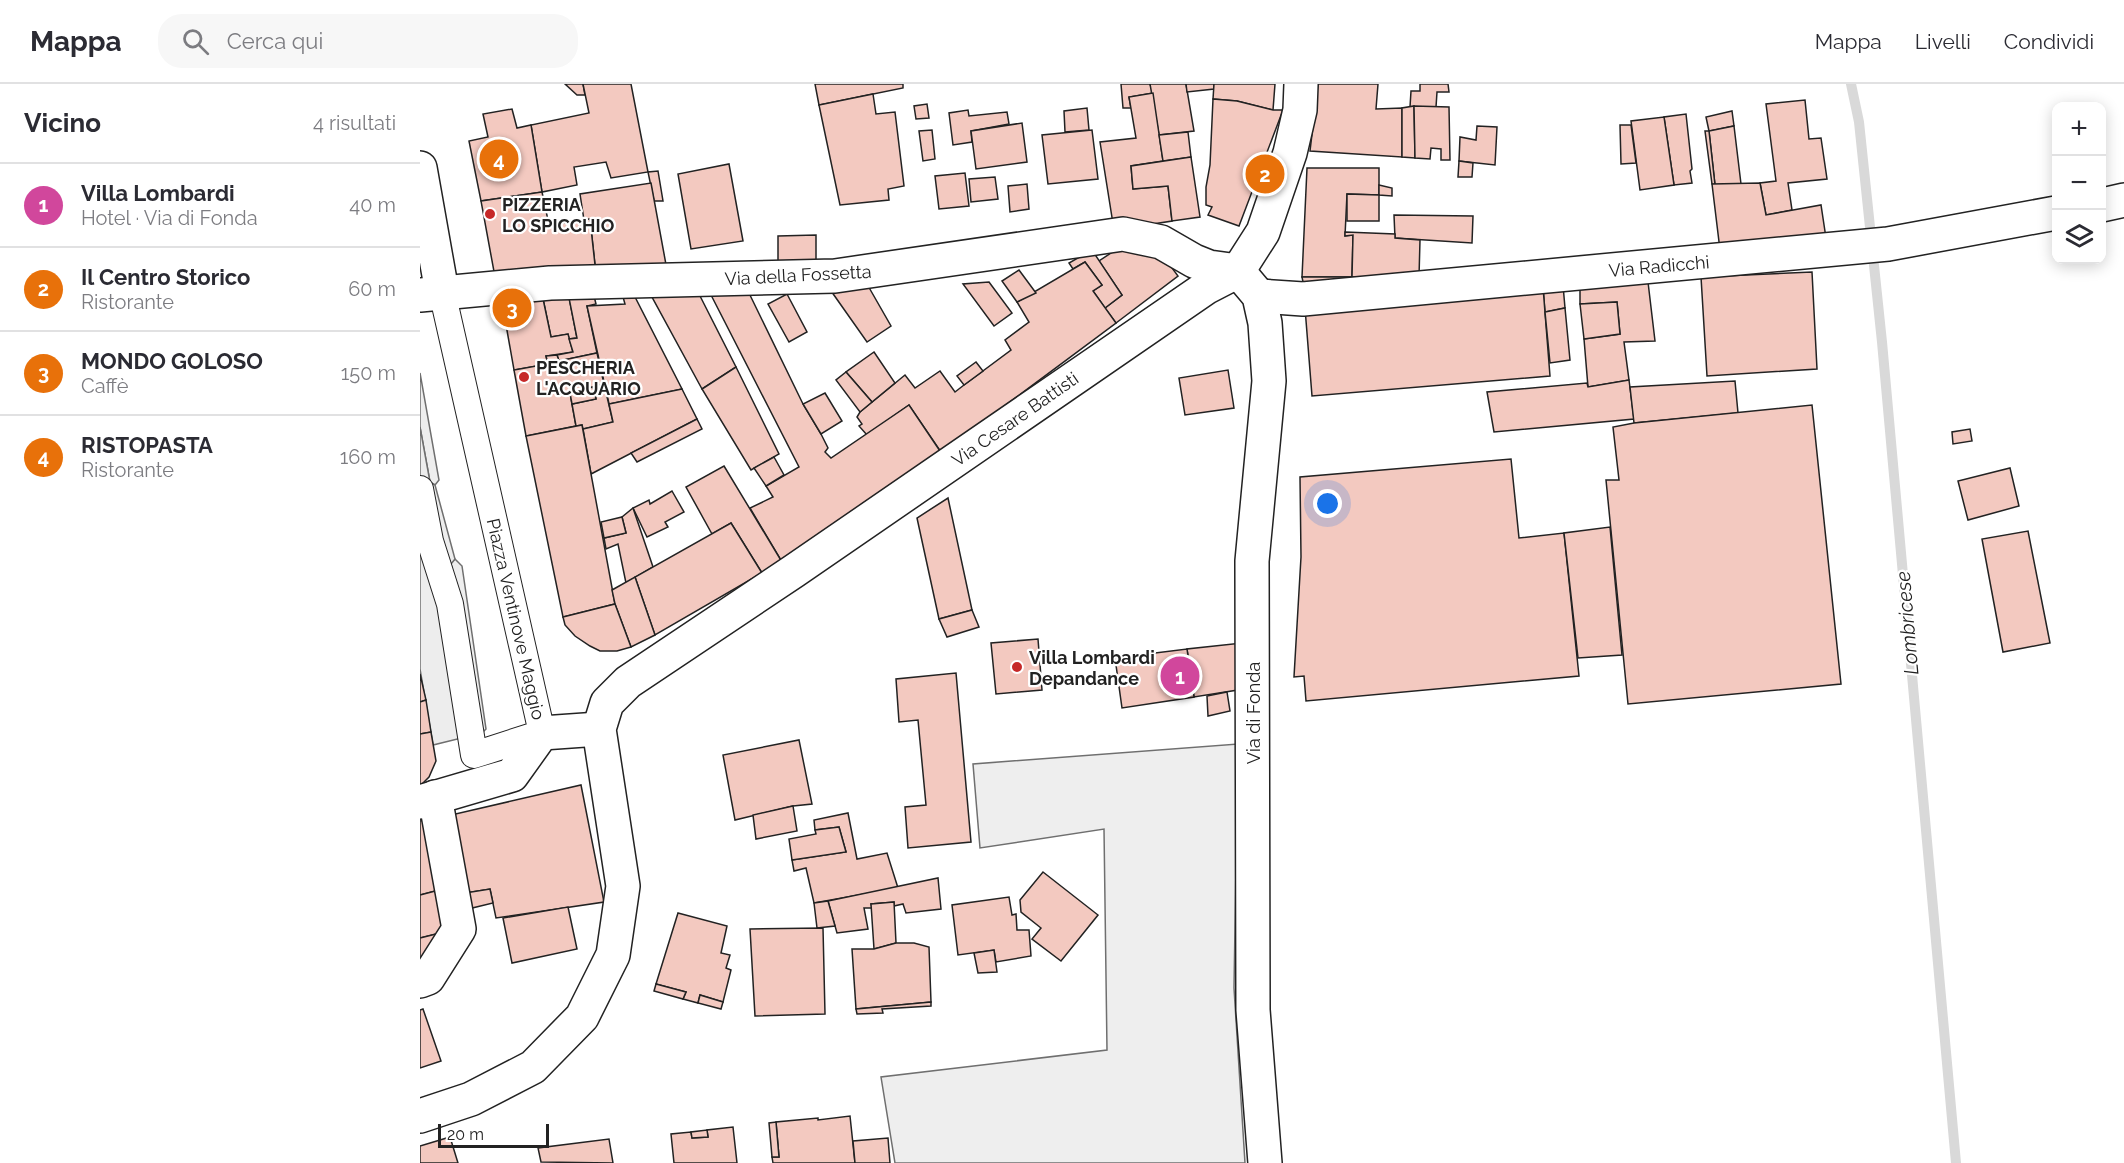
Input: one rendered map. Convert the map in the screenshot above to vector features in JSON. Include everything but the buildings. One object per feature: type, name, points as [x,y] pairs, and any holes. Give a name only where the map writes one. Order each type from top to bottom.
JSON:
[{"type":"street","points":[[1238,271],[1263,232],[1290,153],[1300,110],[1301,84]]},
{"type":"street","name":"Piazza Ventinove Maggio","points":[[420,168],[431,294],[542,733],[474,755],[450,604],[425,543],[420,489]]},
{"type":"street","points":[[2106,203],[2124,200]]},
{"type":"street","name":"Via Radicchi","points":[[1259,296],[1303,299],[1888,243],[2052,214]]},
{"type":"street","name":"Via della Fossetta","points":[[431,294],[550,283],[835,276],[1123,234],[1161,242],[1209,267],[1238,271]]},
{"type":"street","name":"Via di Fonda","points":[[1238,271],[1259,296],[1265,322],[1269,381],[1252,561],[1253,1010],[1265,1163]]},
{"type":"street","name":"Via Cesare Battisti","points":[[600,729],[607,702],[628,682],[794,571],[1207,287],[1238,271]]},
{"type":"street","points":[[420,981],[428,978],[459,929],[428,799],[512,775],[542,733],[600,729],[623,886],[613,955],[582,1017],[532,1067],[471,1100],[420,1116]]},
{"type":"shaded area","points":[[420,373],[439,480],[435,485],[430,482],[420,427]]},
{"type":"shaded area","points":[[420,427],[430,482],[435,485],[455,559],[451,564],[477,729],[482,733],[433,745],[420,669]]},
{"type":"shaded area","points":[[455,559],[462,566],[486,729],[482,733],[477,729],[451,563]]},
{"type":"shaded area","points":[[1238,744],[1234,988],[1245,1163],[895,1163],[881,1077],[1107,1050],[1104,829],[980,848],[973,764]]},
{"type":"waterway","name":"Lombricese","points":[[1851,84],[1859,122],[1882,342],[1956,1163]]},
{"type":"place","name":"RISTOPASTA","points":[[499,159]]},
{"type":"place","name":"Il Centro Storico","points":[[1265,174]]},
{"type":"place","name":"PIZZERIA LO SPICCHIO","points":[[490,214]]},
{"type":"place","name":"MONDO GOLOSO","points":[[512,308]]},
{"type":"place","name":"PESCHERIA L'ACQUARIO","points":[[524,377]]},
{"type":"place","name":"Villa Lombardi Depandance","points":[[1017,667]]},
{"type":"place","name":"Villa Lombardi","points":[[1180,676]]}]
